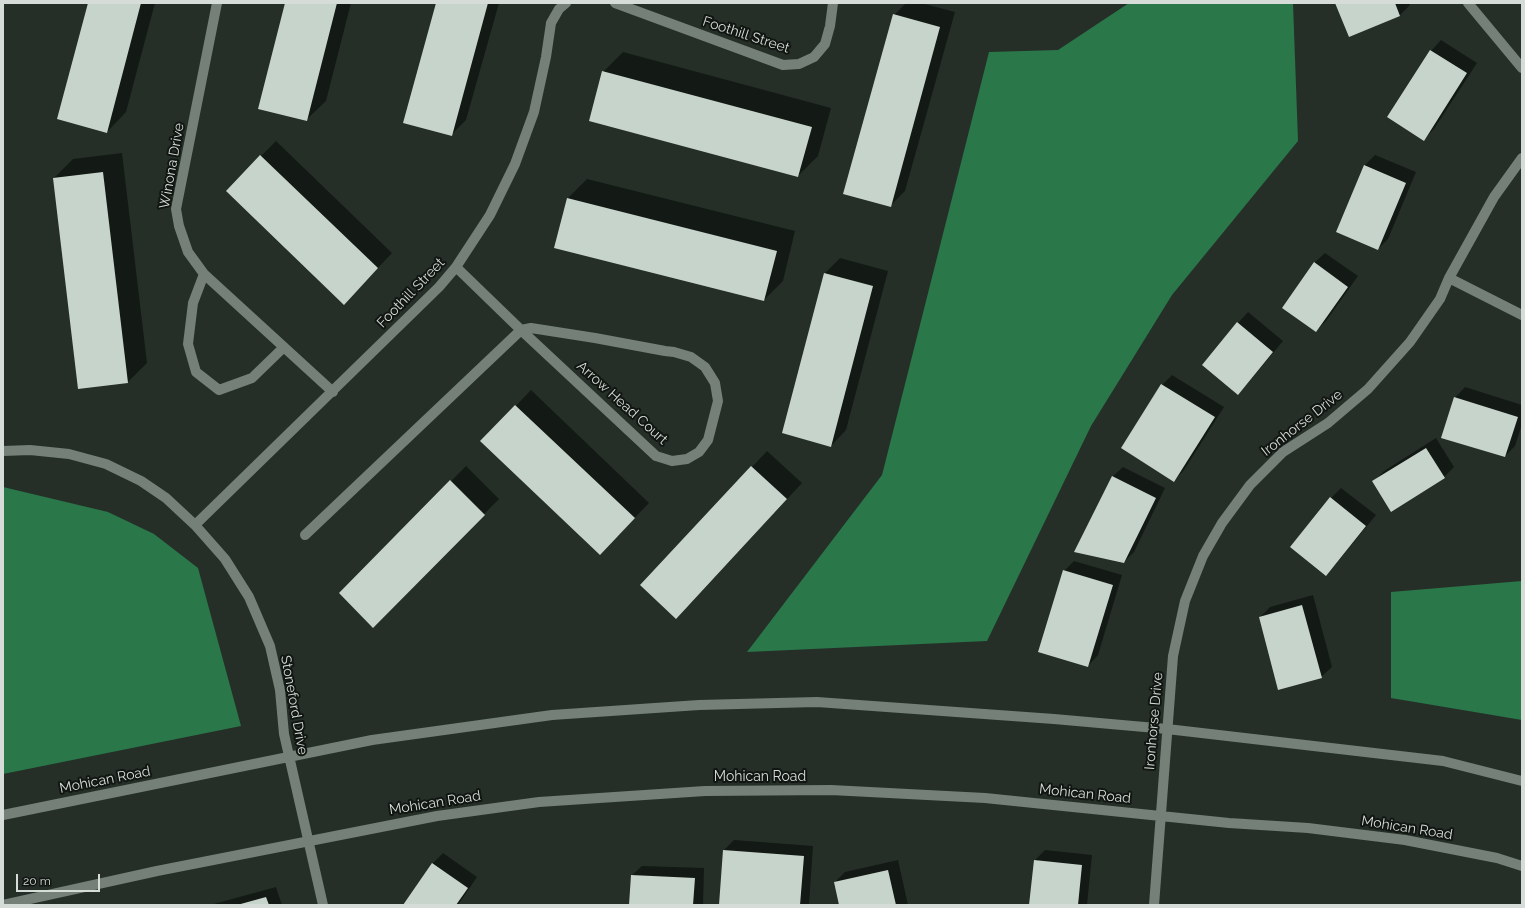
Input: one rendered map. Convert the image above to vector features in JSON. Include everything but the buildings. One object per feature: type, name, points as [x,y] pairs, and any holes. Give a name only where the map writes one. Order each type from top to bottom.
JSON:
[{"type":"street","name":"Winona Drive","points":[[217,3],[176,209],[179,226],[188,252],[204,274],[332,392]]},
{"type":"street","name":"Foothill Street","points":[[195,525],[439,288],[456,267],[490,215],[515,164],[534,112],[546,57],[551,23],[559,9],[566,3]]},
{"type":"street","name":"Foothill Street","points":[[615,3],[783,65],[799,64],[814,57],[825,44],[830,26],[833,3]]},
{"type":"street","points":[[1468,3],[1522,68]]},
{"type":"street","name":"Ironhorse Drive","points":[[1154,905],[1173,656],[1185,600],[1203,556],[1222,523],[1250,485],[1283,452],[1328,423],[1368,389],[1410,342],[1440,299],[1494,196],[1522,158]]},
{"type":"street","name":"Arrow Head Court","points":[[456,267],[522,330],[656,456],[672,461],[687,459],[698,452],[708,440],[718,401],[715,383],[705,368],[691,357],[674,352],[581,335],[531,328],[522,330]]},
{"type":"street","points":[[204,274],[192,304],[188,344],[196,372],[219,390],[252,378],[284,347]]},
{"type":"street","points":[[1450,278],[1522,315]]},
{"type":"street","points":[[305,535],[522,330]]},
{"type":"street","name":"Stoneford Drive","points":[[3,451],[30,450],[69,454],[106,464],[147,485],[166,498],[195,525],[225,559],[249,597],[270,646],[280,690],[284,734],[288,757],[323,905]]},
{"type":"street","name":"Mohican Road","points":[[3,815],[372,740],[552,715],[699,705],[817,702],[1054,719],[1167,729],[1442,761],[1522,781]]},
{"type":"street","name":"Mohican Road","points":[[3,905],[157,871],[437,816],[539,802],[705,791],[831,790],[985,798],[1229,823],[1308,828],[1405,840],[1497,858],[1522,866]]},
{"type":"green space","points":[[1129,3],[1293,3],[1298,141],[1172,295],[1091,426],[987,641],[747,652],[882,475],[989,52],[1058,50]]},
{"type":"green space","points":[[3,487],[108,512],[154,534],[198,568],[241,726],[3,774]]},
{"type":"green space","points":[[1522,581],[1522,720],[1391,698],[1391,592]]}]
